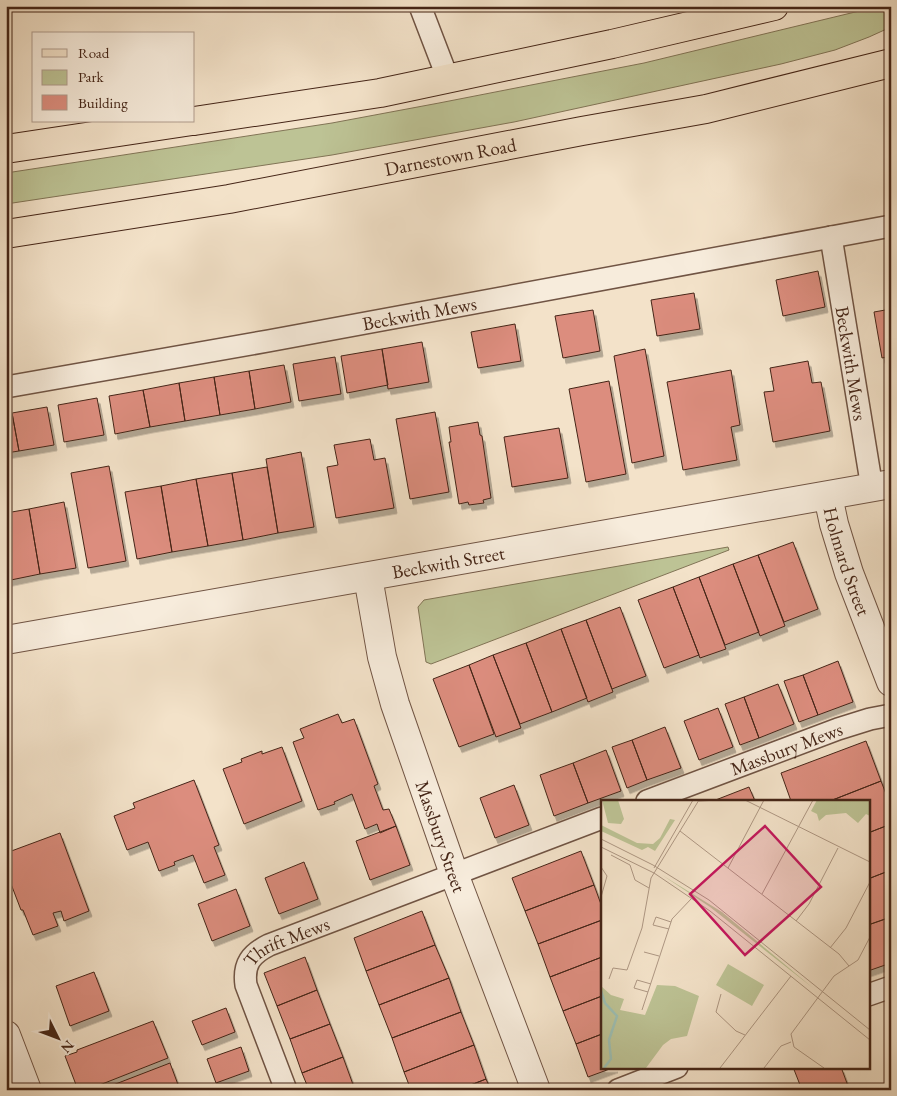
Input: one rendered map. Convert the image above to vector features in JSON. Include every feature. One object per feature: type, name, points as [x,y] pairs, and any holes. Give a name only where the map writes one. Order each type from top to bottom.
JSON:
[{"type":"main road","points":[[195,121],[380,93],[621,42],[774,6]]},
{"type":"main road","name":"Darnestown Road","points":[[6,234],[229,199],[706,109],[891,63]]},
{"type":"main road","points":[[6,149],[186,122]]},
{"type":"street","name":"Beckwith Street","points":[[6,640],[882,486]]},
{"type":"street","name":"Holmard Street","points":[[828,496],[834,524],[849,573],[891,682]]},
{"type":"street","name":"Massbury Street","points":[[368,577],[382,657],[394,704],[454,874],[536,1090]]},
{"type":"street","points":[[6,1035],[27,1090]]},
{"type":"lane","points":[[420,6],[448,79]]},
{"type":"lane","name":"Beckwith Mews","points":[[6,388],[891,226]]},
{"type":"lane","name":"Beckwith Mews","points":[[831,237],[882,486]]},
{"type":"lane","name":"Massbury Mews","points":[[653,800],[686,794],[838,729],[891,715]]},
{"type":"lane","points":[[454,874],[601,818]]},
{"type":"lane","name":"Thrift Mews","points":[[286,1090],[246,985],[247,964],[252,957],[259,950],[269,945],[454,874]]},
{"type":"lane","points":[[870,995],[891,987]]},
{"type":"lane","points":[[618,1090],[674,1068]]},
{"type":"green space","points":[[880,6],[891,6],[891,27],[835,50],[781,64],[514,122],[332,155],[6,204],[6,173],[332,123],[439,103],[644,63]]},
{"type":"green space","points":[[728,547],[729,550],[431,664],[426,662],[418,607],[424,600]]},
{"type":"building","points":[[818,271],[825,307],[783,316],[776,280]]},
{"type":"building","points":[[694,293],[700,329],[657,336],[651,300]]},
{"type":"building","points":[[891,309],[891,356],[882,358],[874,312]]},
{"type":"building","points":[[593,310],[600,351],[563,358],[555,316]]},
{"type":"building","points":[[515,324],[521,361],[478,368],[471,332]]},
{"type":"building","points":[[422,342],[429,382],[388,389],[382,349]]},
{"type":"building","points":[[382,349],[388,385],[347,393],[341,356]]},
{"type":"building","points":[[645,349],[664,456],[632,463],[614,356]]},
{"type":"building","points":[[335,357],[341,394],[299,401],[293,364]]},
{"type":"building","points":[[808,361],[812,383],[821,382],[830,431],[773,442],[764,392],[774,391],[770,368]]},
{"type":"building","points":[[284,365],[291,402],[255,409],[249,371]]},
{"type":"building","points":[[731,370],[740,425],[731,427],[737,460],[683,470],[667,382]]},
{"type":"building","points":[[249,371],[255,409],[220,415],[214,377]]},
{"type":"building","points":[[214,377],[220,415],[185,421],[179,383]]},
{"type":"building","points":[[609,381],[626,474],[586,482],[569,389]]},
{"type":"building","points":[[179,383],[185,421],[150,427],[143,390]]},
{"type":"building","points":[[143,390],[150,427],[115,434],[109,396]]},
{"type":"building","points":[[97,398],[104,435],[64,442],[58,405]]},
{"type":"building","points":[[47,407],[54,445],[19,451],[12,413]]},
{"type":"building","points":[[435,412],[449,492],[410,499],[396,419]]},
{"type":"building","points":[[12,413],[19,451],[6,453],[6,414]]},
{"type":"building","points":[[478,422],[480,435],[482,436],[491,498],[483,500],[484,503],[469,505],[468,502],[459,504],[449,442],[451,442],[449,427]]},
{"type":"building","points":[[559,428],[568,478],[512,487],[504,437]]},
{"type":"building","points":[[370,439],[374,460],[385,458],[394,508],[336,518],[327,467],[338,465],[334,445]]},
{"type":"building","points":[[301,452],[314,527],[278,533],[266,459]]},
{"type":"building","points":[[109,466],[126,561],[88,568],[71,473]]},
{"type":"building","points":[[267,467],[278,533],[243,540],[232,473]]},
{"type":"building","points":[[232,473],[243,540],[208,546],[196,479]]},
{"type":"building","points":[[196,479],[208,546],[172,552],[161,486]]},
{"type":"building","points":[[161,486],[172,552],[137,559],[125,492]]},
{"type":"building","points":[[64,502],[76,568],[40,574],[29,509]]},
{"type":"building","points":[[29,509],[40,574],[6,581],[6,513]]},
{"type":"building","points":[[793,542],[818,609],[784,622],[758,555]]},
{"type":"building","points":[[758,555],[785,626],[760,636],[733,564]]},
{"type":"building","points":[[733,564],[759,632],[725,645],[699,577]]},
{"type":"building","points":[[699,577],[726,649],[700,658],[673,587]]},
{"type":"building","points":[[673,587],[699,655],[664,668],[638,600]]},
{"type":"building","points":[[620,607],[646,676],[612,689],[586,620]]},
{"type":"building","points":[[586,620],[613,692],[588,702],[561,629]]},
{"type":"building","points":[[561,629],[587,698],[552,712],[526,643]]},
{"type":"building","points":[[526,643],[552,712],[520,724],[493,655]]},
{"type":"building","points":[[493,655],[521,728],[496,737],[469,665]]},
{"type":"building","points":[[838,661],[853,702],[818,715],[803,675]]},
{"type":"building","points":[[469,665],[494,734],[459,747],[433,679]]},
{"type":"building","points":[[803,675],[818,715],[799,722],[784,681]]},
{"type":"building","points":[[778,684],[794,724],[759,738],[744,697]]},
{"type":"building","points":[[744,697],[759,738],[740,745],[725,704]]},
{"type":"building","points":[[718,708],[733,747],[699,760],[684,721]]},
{"type":"building","points":[[338,714],[342,723],[354,719],[378,784],[374,786],[383,810],[389,809],[396,826],[380,833],[377,824],[365,829],[352,794],[334,802],[335,804],[318,810],[293,742],[304,738],[300,729]]},
{"type":"building","points":[[665,727],[681,768],[647,780],[632,740]]},
{"type":"building","points":[[632,740],[647,780],[627,788],[612,747]]},
{"type":"building","points":[[866,741],[881,781],[833,800],[791,800],[781,773]]},
{"type":"building","points":[[282,747],[302,801],[244,824],[223,769],[242,762],[241,759],[262,751],[262,754]]},
{"type":"building","points":[[606,750],[621,791],[588,803],[573,763]]},
{"type":"building","points":[[573,763],[588,803],[554,816],[540,775]]},
{"type":"building","points":[[194,780],[219,845],[214,847],[225,875],[204,883],[193,855],[174,862],[175,865],[159,871],[148,842],[127,850],[114,816],[135,808],[133,803]]},
{"type":"building","points":[[881,781],[891,807],[891,824],[870,832],[870,800],[833,800]]},
{"type":"building","points":[[514,785],[529,825],[495,838],[480,798]]},
{"type":"building","points":[[749,787],[755,800],[716,800]]},
{"type":"building","points":[[891,824],[891,870],[870,878],[870,832]]},
{"type":"building","points":[[396,826],[410,865],[370,880],[356,841]]},
{"type":"building","points":[[60,833],[89,911],[64,921],[61,911],[53,913],[58,926],[33,935],[6,871],[6,853]]},
{"type":"building","points":[[581,851],[594,885],[525,911],[512,878]]},
{"type":"building","points":[[304,862],[318,899],[279,914],[265,878]]},
{"type":"building","points":[[891,870],[891,917],[870,924],[870,878]]},
{"type":"building","points":[[594,885],[601,904],[601,920],[538,944],[525,911]]},
{"type":"building","points":[[236,889],[250,926],[212,941],[198,904]]},
{"type":"building","points":[[422,911],[435,945],[366,971],[354,938]]},
{"type":"building","points":[[891,917],[891,963],[870,970],[870,924]]},
{"type":"building","points":[[601,920],[601,957],[550,977],[538,944]]},
{"type":"building","points":[[435,945],[449,978],[379,1005],[366,971]]},
{"type":"building","points":[[305,957],[317,990],[277,1006],[264,973]]},
{"type":"building","points":[[601,957],[601,996],[563,1011],[550,977]]},
{"type":"building","points":[[94,972],[109,1011],[70,1026],[56,986]]},
{"type":"building","points":[[449,978],[461,1012],[392,1038],[379,1005]]},
{"type":"building","points":[[317,990],[330,1024],[290,1039],[277,1006]]},
{"type":"building","points":[[601,996],[601,1034],[576,1044],[563,1011]]},
{"type":"building","points":[[226,1008],[235,1032],[202,1045],[192,1021]]},
{"type":"building","points":[[461,1012],[474,1045],[404,1072],[392,1038]]},
{"type":"building","points":[[153,1021],[168,1058],[92,1088],[91,1086],[78,1090],[65,1056]]},
{"type":"building","points":[[330,1024],[343,1057],[302,1073],[290,1039]]},
{"type":"building","points":[[601,1034],[601,1068],[612,1068],[588,1077],[576,1044]]},
{"type":"building","points":[[474,1045],[486,1079],[458,1090],[411,1090],[404,1072]]},
{"type":"building","points":[[241,1047],[249,1071],[216,1083],[207,1059]]},
{"type":"building","points":[[343,1057],[355,1090],[309,1090],[302,1073]]},
{"type":"building","points":[[170,1063],[180,1090],[100,1090]]},
{"type":"building","points":[[793,1068],[841,1068],[848,1086],[836,1090],[802,1090]]},
{"type":"building","points":[[486,1079],[491,1090],[458,1090]]}]
